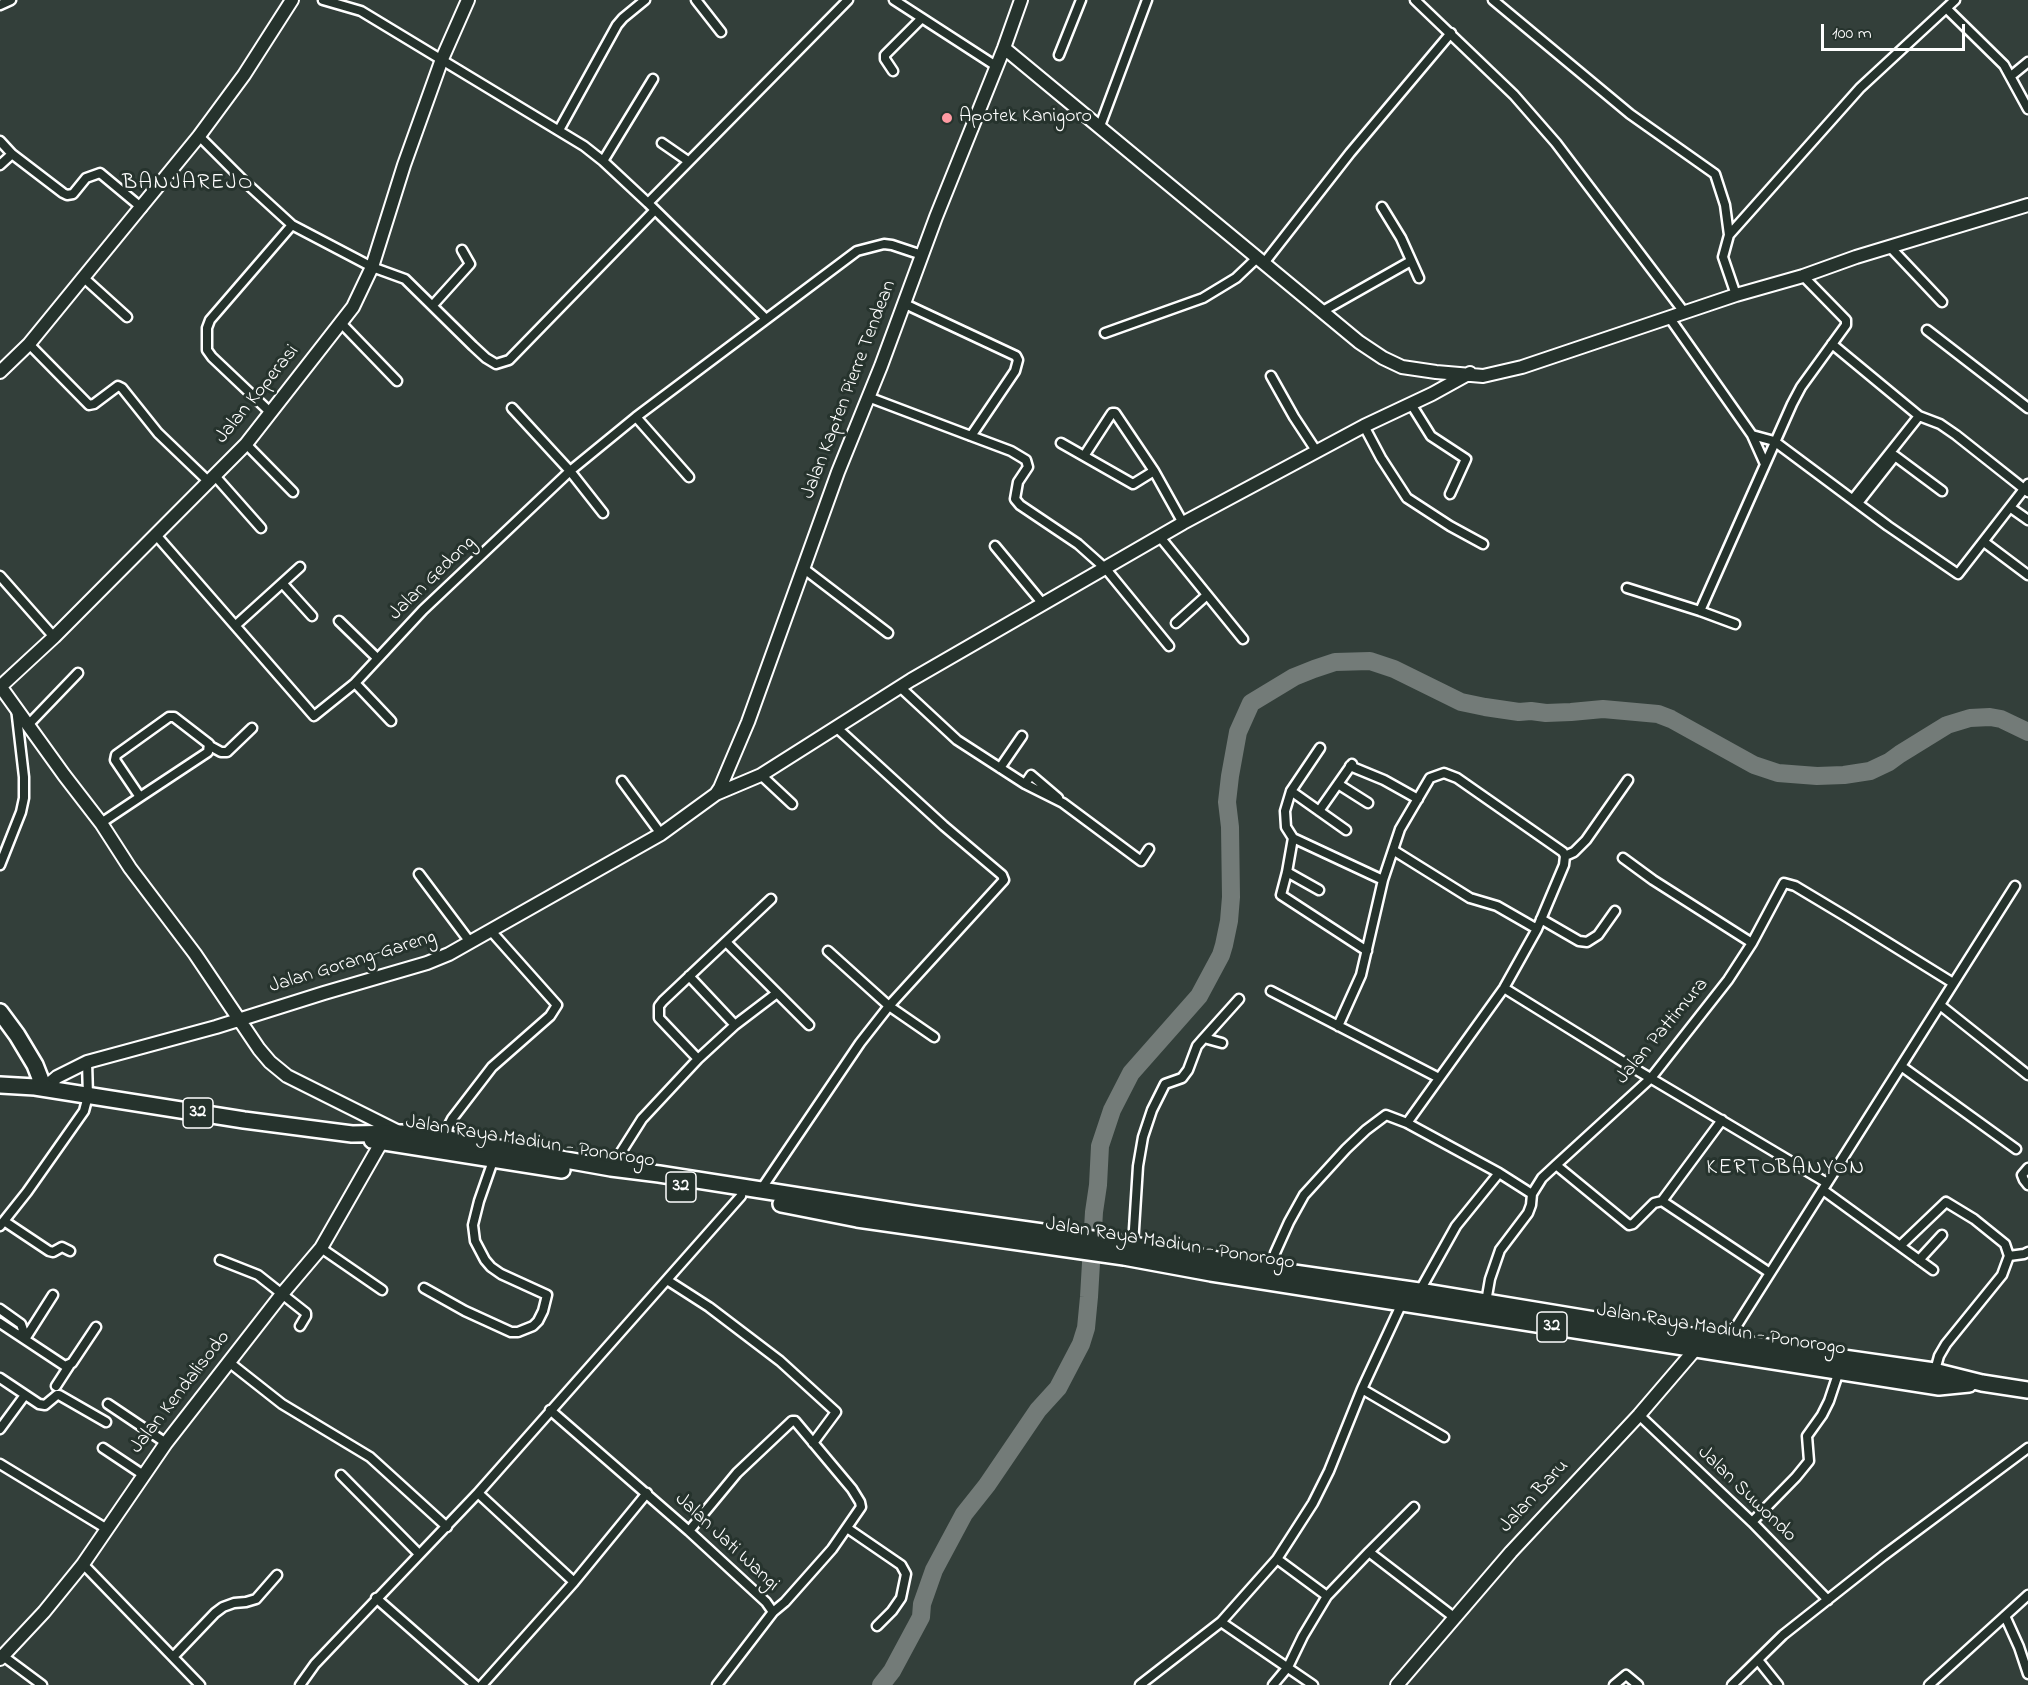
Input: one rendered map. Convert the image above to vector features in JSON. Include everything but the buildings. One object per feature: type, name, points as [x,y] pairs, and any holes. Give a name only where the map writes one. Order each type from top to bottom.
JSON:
[{"type":"highway","points":[[0,1012],[35,1065],[44,1088]]},
{"type":"highway","name":"Jalan Raya Madiun - Ponorogo","points":[[4,1088],[44,1088],[352,1134],[381,1143],[659,1174],[913,1220],[1011,1234],[1131,1242],[1211,1266],[1407,1304],[1701,1343],[1933,1379],[2028,1390]]},
{"type":"highway","name":"Jalan Raya Madiun - Ponorogo","points":[[352,1134],[401,1133],[442,1138],[495,1154],[741,1196],[857,1219],[913,1220]]},
{"type":"highway","name":"Jalan Raya Madiun - Ponorogo","points":[[1211,1266],[1273,1270],[1419,1291],[1701,1343],[1727,1341],[1841,1365]]},
{"type":"street","points":[[0,5],[11,0]]},
{"type":"street","points":[[323,0],[361,10],[559,130],[603,161],[766,319]]},
{"type":"street","name":"Jalan Koperasi","points":[[0,686],[54,637],[246,444],[358,299],[372,267],[404,165],[442,59],[468,0]]},
{"type":"street","points":[[559,130],[618,25],[645,0]]},
{"type":"street","points":[[696,0],[721,32]]},
{"type":"street","points":[[648,203],[848,0]]},
{"type":"street","points":[[894,0],[996,66]]},
{"type":"street","name":"Jalan Kapten Pierre Tendean","points":[[716,794],[748,722],[838,472],[1021,0]]},
{"type":"street","points":[[1059,55],[1081,0]]},
{"type":"street","points":[[1100,126],[1147,0]]},
{"type":"street","points":[[1416,0],[1514,95],[1556,143],[1684,312]]},
{"type":"street","points":[[1493,0],[1629,114],[1715,174],[1725,205],[1729,235],[1723,257],[1736,295]]},
{"type":"street","points":[[1729,235],[1860,88],[1955,0]]},
{"type":"street","points":[[0,372],[29,344],[200,136],[244,75],[288,2]]},
{"type":"street","points":[[1947,9],[1996,56],[2012,76],[2028,109]]},
{"type":"street","points":[[893,71],[885,55],[921,19]]},
{"type":"street","points":[[1105,333],[1203,298],[1260,260],[1451,33]]},
{"type":"street","points":[[1004,48],[1321,312],[1359,342],[1402,367],[1484,376],[1522,367],[1736,295],[2028,205]]},
{"type":"street","points":[[2012,76],[2028,62]]},
{"type":"street","points":[[603,161],[653,79]]},
{"type":"street","points":[[200,136],[292,225],[372,267],[405,279],[486,358],[501,364],[509,360],[655,210]]},
{"type":"street","points":[[0,141],[12,154],[67,195],[73,194],[86,178],[100,173],[142,208]]},
{"type":"street","points":[[662,143],[688,161]]},
{"type":"street","points":[[0,165],[12,154]]},
{"type":"street","points":[[1382,207],[1401,237],[1419,278]]},
{"type":"street","points":[[270,412],[212,357],[207,350],[207,328],[210,320],[292,225]]},
{"type":"street","name":"Jalan Gedong","points":[[156,535],[314,716],[355,683],[423,610],[570,471],[636,417],[857,251],[884,244],[922,255]]},
{"type":"street","points":[[1890,247],[1942,302]]},
{"type":"street","points":[[433,305],[470,264],[462,250]]},
{"type":"street","points":[[1321,312],[1411,261]]},
{"type":"street","points":[[1700,611],[1774,441],[1801,387],[1845,327],[1846,320],[1803,276]]},
{"type":"street","points":[[84,278],[127,317]]},
{"type":"street","points":[[904,304],[1011,353],[1018,360],[1008,384],[971,436]]},
{"type":"street","points":[[1669,317],[1752,435],[1765,464]]},
{"type":"street","points":[[341,323],[398,381]]},
{"type":"street","points":[[1927,330],[2028,408]]},
{"type":"street","points":[[29,344],[89,405],[94,404],[118,386],[122,388],[158,433],[212,479],[261,528]]},
{"type":"street","points":[[1752,435],[1774,441],[1888,526],[1958,574],[2027,489],[1940,424],[1919,416],[1832,344]]},
{"type":"street","name":"Jalan Gorang-Gareng","points":[[44,1088],[57,1077],[87,1062],[161,1043],[427,963],[470,942],[661,834],[716,794],[761,775],[900,687],[1184,523],[1364,426],[1470,373]]},
{"type":"street","points":[[1271,376],[1317,452]]},
{"type":"street","points":[[868,397],[1011,451],[1026,460],[1028,467],[1018,482],[1015,499],[1020,505],[1078,544],[1106,569],[1169,646]]},
{"type":"street","points":[[1411,404],[1431,436],[1466,459],[1450,494]]},
{"type":"street","points":[[512,408],[570,471],[603,513]]},
{"type":"street","points":[[1084,456],[1112,413],[1115,413],[1154,471],[1184,523]]},
{"type":"street","points":[[1856,501],[1919,416]]},
{"type":"street","points":[[636,417],[689,477]]},
{"type":"street","points":[[1364,426],[1381,458],[1407,498],[1483,544]]},
{"type":"street","points":[[1061,443],[1133,484],[1154,471]]},
{"type":"street","points":[[246,444],[293,492]]},
{"type":"street","points":[[1856,501],[1895,456],[1942,491]]},
{"type":"street","points":[[2011,508],[2028,520]]},
{"type":"street","points":[[1160,537],[1243,639]]},
{"type":"street","points":[[1984,542],[2028,575]]},
{"type":"street","points":[[996,546],[1043,604]]},
{"type":"street","points":[[236,625],[300,567]]},
{"type":"street","points":[[803,568],[888,633]]},
{"type":"street","points":[[0,576],[54,637]]},
{"type":"street","points":[[283,584],[312,616]]},
{"type":"street","points":[[1627,588],[1735,624]]},
{"type":"street","points":[[1176,623],[1207,595]]},
{"type":"street","points":[[339,621],[377,658]]},
{"type":"street","points":[[28,724],[78,673]]},
{"type":"street","points":[[355,683],[391,721]]},
{"type":"street","points":[[0,686],[101,823],[130,868],[195,954],[270,1062],[287,1076],[401,1133]]},
{"type":"street","points":[[900,687],[957,740],[1024,784],[1031,775],[1051,790],[1063,803],[1142,861],[1149,849]]},
{"type":"street","points":[[0,865],[21,812],[24,798],[24,777],[15,707]]},
{"type":"street","points":[[140,797],[115,760],[116,755],[172,717],[190,728],[210,747],[221,752],[227,752],[252,728]]},
{"type":"street","points":[[760,1191],[860,1042],[1003,883],[1004,878],[837,728]]},
{"type":"street","points":[[1000,768],[1022,736]]},
{"type":"street","points":[[101,823],[208,752],[210,747]]},
{"type":"street","points":[[1320,748],[1291,791],[1285,811],[1286,826],[1293,838],[1383,880]]},
{"type":"street","points":[[1319,811],[1351,765],[1418,799]]},
{"type":"street","points":[[1338,1026],[1360,975],[1383,880],[1400,829],[1430,778],[1444,774],[1457,778],[1563,852],[1565,856]]},
{"type":"street","points":[[761,775],[792,804]]},
{"type":"street","points":[[1407,1123],[1504,988],[1537,930],[1565,856],[1574,852],[1586,840],[1628,780]]},
{"type":"street","points":[[622,781],[661,834]]},
{"type":"street","points":[[1338,784],[1368,803]]},
{"type":"street","points":[[1291,791],[1346,830]]},
{"type":"street","points":[[1293,838],[1281,895],[1367,951]]},
{"type":"street","points":[[1394,849],[1470,898],[1497,906],[1537,930]]},
{"type":"street","points":[[1623,858],[1653,880],[1752,943]]},
{"type":"street","points":[[1287,872],[1319,890]]},
{"type":"street","points":[[419,874],[470,942]]},
{"type":"street","name":"Jalan Pattimura","points":[[1486,1302],[1490,1279],[1500,1250],[1528,1213],[1532,1194],[1542,1178],[1651,1078],[1728,980],[1752,943],[1782,885],[1787,882],[1795,886],[1953,983]]},
{"type":"street","points":[[1727,1341],[2015,886]]},
{"type":"street","points":[[699,1059],[659,1018],[658,1012],[663,1000],[727,943],[771,899]]},
{"type":"street","points":[[1541,919],[1579,941],[1587,942],[1598,935],[1615,911]]},
{"type":"street","points":[[442,1138],[452,1119],[492,1067],[550,1016],[557,1005],[491,931]]},
{"type":"street","points":[[727,943],[809,1025]]},
{"type":"street","points":[[828,951],[890,1006],[934,1036]]},
{"type":"street","points":[[689,976],[735,1024]]},
{"type":"street","points":[[1504,988],[1722,1120],[1825,1186],[1933,1270]]},
{"type":"street","points":[[1271,990],[1439,1078]]},
{"type":"street","points":[[611,1168],[642,1119],[735,1024],[777,993]]},
{"type":"street","points":[[1131,1242],[1138,1166],[1143,1137],[1152,1110],[1164,1084],[1182,1078],[1188,1070],[1197,1046],[1239,999]]},
{"type":"street","points":[[1940,1005],[2028,1075]]},
{"type":"street","points":[[1204,1038],[1222,1043]]},
{"type":"street","points":[[70,1251],[62,1247],[53,1252],[49,1251],[2,1223],[27,1192],[82,1113],[88,1096],[87,1062]]},
{"type":"street","points":[[1901,1066],[2016,1149]]},
{"type":"street","points":[[1273,1270],[1275,1253],[1304,1195],[1366,1130],[1386,1115],[1407,1123],[1499,1173],[1532,1194]]},
{"type":"street","points":[[1556,1164],[1629,1225],[1633,1224],[1654,1203],[1662,1201],[1722,1120]]},
{"type":"street","name":"Jalan Kendalisodo","points":[[2,1658],[83,1564],[142,1474],[282,1294],[321,1248],[381,1143]]},
{"type":"street","points":[[424,1288],[465,1311],[511,1332],[532,1326],[541,1316],[547,1295],[491,1268],[475,1241],[473,1225],[495,1154]]},
{"type":"street","points":[[2028,1168],[2022,1175],[2028,1185]]},
{"type":"street","points":[[1140,1685],[1221,1622],[1277,1559],[1313,1503],[1329,1471],[1362,1389],[1407,1304],[1419,1291],[1456,1226],[1499,1173]]},
{"type":"street","points":[[300,1685],[315,1664],[376,1598],[478,1493],[741,1196]]},
{"type":"street","points":[[1662,1201],[1770,1273]]},
{"type":"street","points":[[1900,1246],[1941,1205],[1948,1202],[1974,1219],[2005,1245],[2009,1256],[2002,1275],[1946,1344],[1939,1356],[1933,1379]]},
{"type":"street","points":[[1919,1260],[1942,1235]]},
{"type":"street","points":[[321,1248],[382,1290]]},
{"type":"street","points":[[2009,1256],[2028,1252]]},
{"type":"street","points":[[219,1260],[252,1272],[306,1312],[300,1326]]},
{"type":"street","points":[[667,1280],[709,1307],[780,1361],[836,1412],[813,1443]]},
{"type":"street","points":[[23,1337],[53,1295]]},
{"type":"street","points":[[0,1309],[21,1324],[23,1337]]},
{"type":"street","points":[[0,1323],[65,1366],[69,1365]]},
{"type":"street","points":[[56,1386],[96,1328]]},
{"type":"street","name":"Jalan Baru","points":[[1397,1685],[1510,1552],[1639,1415],[1701,1343]]},
{"type":"street","points":[[230,1363],[282,1404],[370,1457],[447,1527]]},
{"type":"street","points":[[1752,1522],[1809,1461],[1807,1436],[1822,1415],[1841,1365]]},
{"type":"street","points":[[0,1378],[39,1404],[45,1405],[60,1395],[106,1422]]},
{"type":"street","points":[[1362,1389],[1444,1437]]},
{"type":"street","points":[[0,1429],[25,1395]]},
{"type":"street","points":[[108,1404],[166,1443]]},
{"type":"street","name":"Jalan Jati Wangi","points":[[550,1410],[689,1530],[773,1611],[785,1602],[848,1528],[860,1510],[860,1502],[852,1489],[795,1421],[790,1422],[736,1473],[689,1530]]},
{"type":"street","name":"Jalan Suwondo","points":[[1639,1415],[1752,1522],[1828,1600]]},
{"type":"street","points":[[103,1448],[142,1474]]},
{"type":"street","points":[[1732,1685],[1783,1635],[2028,1448]]},
{"type":"street","points":[[0,1464],[107,1529]]},
{"type":"street","points":[[341,1475],[419,1554]]},
{"type":"street","points":[[478,1493],[574,1582]]},
{"type":"street","points":[[482,1685],[574,1582],[647,1493]]},
{"type":"street","points":[[1273,1685],[1288,1667],[1327,1596],[1414,1507]]},
{"type":"street","points":[[848,1528],[901,1565],[906,1574],[901,1598],[877,1626]]},
{"type":"street","points":[[1369,1552],[1455,1618]]},
{"type":"street","points":[[1277,1559],[1327,1596]]},
{"type":"street","points":[[83,1564],[200,1685]]},
{"type":"street","points":[[173,1657],[214,1613],[234,1603],[256,1599],[278,1575]]},
{"type":"street","points":[[1929,1685],[2028,1595]]},
{"type":"street","points":[[376,1598],[475,1685]]},
{"type":"street","points":[[717,1685],[773,1611]]},
{"type":"street","points":[[2005,1616],[2028,1674]]},
{"type":"street","points":[[1221,1622],[1313,1685]]},
{"type":"street","points":[[2,1658],[42,1685]]},
{"type":"street","points":[[1758,1660],[1778,1685]]},
{"type":"street","points":[[1614,1685],[1626,1675],[1638,1685]]},
{"type":"street","points":[[306,1676],[313,1685]]},
{"type":"waterway","points":[[881,1685],[892,1671],[921,1617],[922,1604],[934,1570],[964,1514],[987,1485],[1038,1410],[1058,1388],[1081,1344],[1086,1328],[1089,1297],[1100,1146],[1112,1110],[1131,1073],[1199,996],[1224,945],[1231,897],[1230,827],[1227,802],[1238,732],[1251,703],[1294,677],[1314,669],[1335,662],[1370,661],[1394,669],[1461,702],[1485,707],[1519,712],[1546,713],[1603,709],[1658,714],[1754,765],[1778,773],[1817,776],[1870,771],[1889,762],[1947,725],[1970,718],[2001,719],[2028,732]]},
{"type":"place","name":"Apotek Kanigoro","points":[[947,118]]},
{"type":"district","name":"BANJAREJO","points":[[188,184]]},
{"type":"district","name":"KERTOBANYON","points":[[1786,1169]]}]
